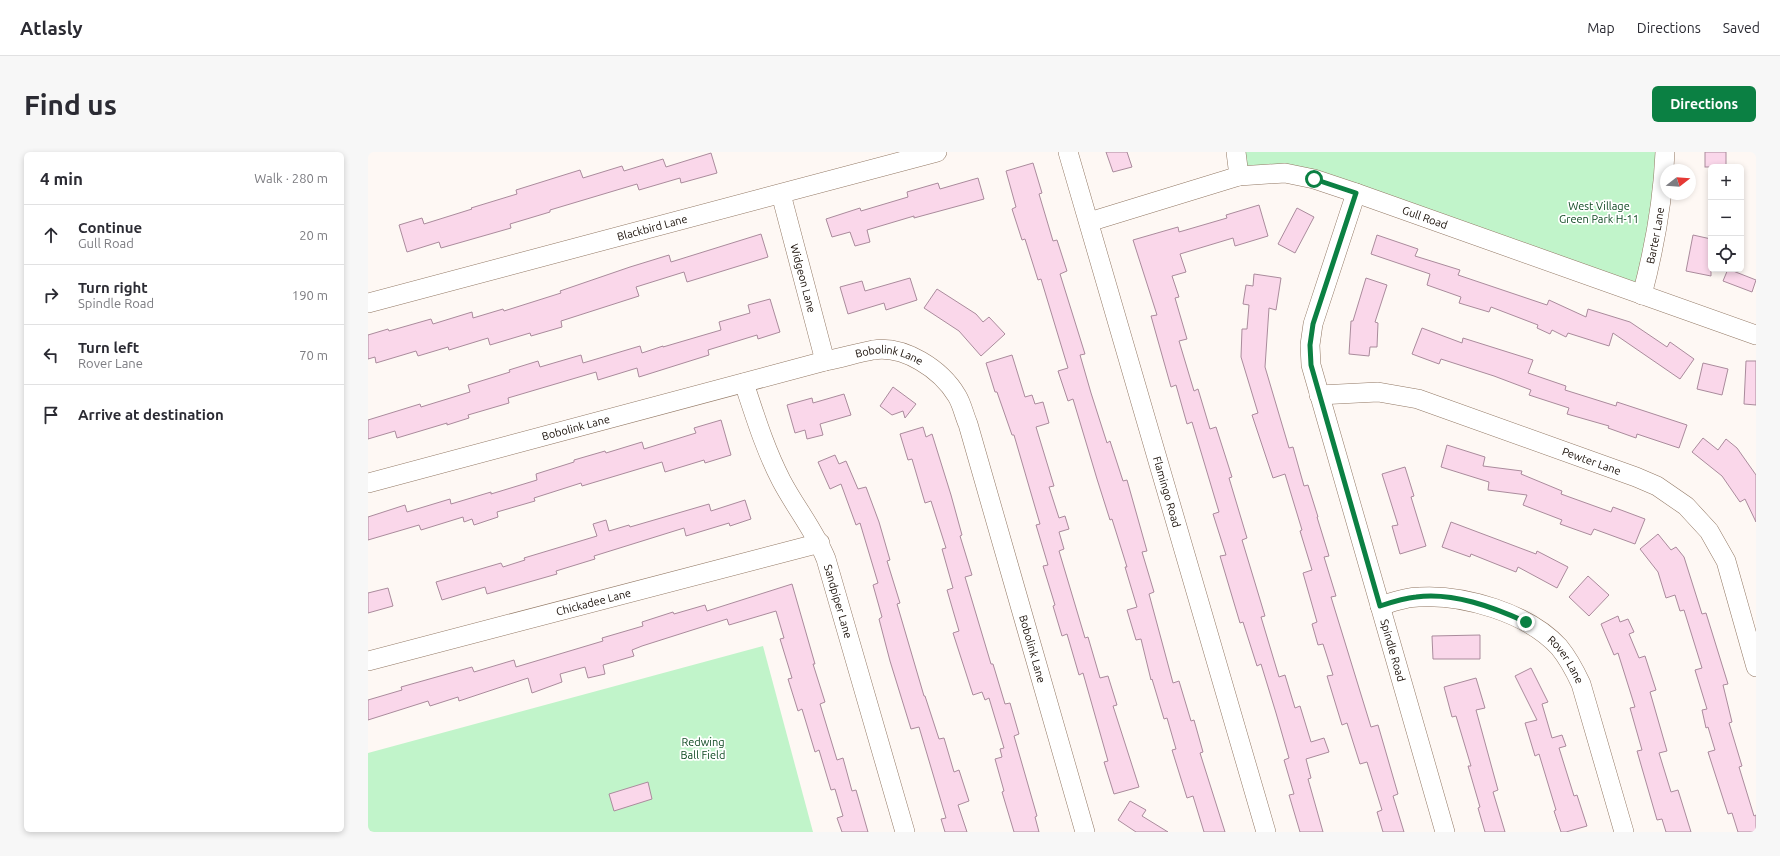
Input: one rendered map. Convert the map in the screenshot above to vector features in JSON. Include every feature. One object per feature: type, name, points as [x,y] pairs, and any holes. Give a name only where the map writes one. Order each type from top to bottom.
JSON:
[{"type":"street","name":"Blackbird Lane","points":[[368,303],[781,194],[891,158],[937,152]]},
{"type":"street","name":"Flamingo Road","points":[[1068,152],[1266,832]]},
{"type":"street","points":[[1236,152],[1239,176]]},
{"type":"street","name":"Barter Lane","points":[[1642,295],[1656,242],[1664,190],[1665,152]]},
{"type":"street","name":"Gull Road","points":[[1088,222],[1239,176],[1285,173],[1314,179],[1356,193],[1756,335]]},
{"type":"street","name":"Spindle Road","points":[[1356,193],[1313,324],[1310,345],[1311,365],[1445,832]]},
{"type":"street","name":"Widgeon Lane","points":[[781,194],[825,362]]},
{"type":"street","name":"Bobolink Lane","points":[[368,483],[874,350],[904,353],[929,365],[945,380],[957,396],[968,424],[1086,832]]},
{"type":"street","name":"Sandpiper Lane","points":[[744,383],[768,454],[782,481],[820,543],[905,832]]},
{"type":"street","name":"Pewter Lane","points":[[1319,395],[1378,392],[1418,399],[1636,477],[1657,486],[1686,506],[1709,531],[1726,561],[1756,666]]},
{"type":"street","name":"Chickadee Lane","points":[[368,661],[820,543]]},
{"type":"street","name":"Rover Lane","points":[[1380,606],[1417,597],[1437,596],[1468,601],[1503,612],[1526,622],[1545,634],[1559,647],[1569,661],[1581,684],[1624,832]]},
{"type":"green space","name":"West Village Green Park H-11","points":[[1240,152],[1662,152],[1642,291],[1298,171],[1244,171]]},
{"type":"green space","name":"Redwing Ball Field","points":[[763,646],[813,832],[368,832],[368,753]]},
{"type":"building","points":[[1106,152],[1127,152],[1132,167],[1113,172]]},
{"type":"building","points":[[1705,152],[1726,152],[1726,164],[1708,164],[1708,167],[1705,167]]},
{"type":"building","points":[[711,153],[717,173],[681,183],[680,178],[639,190],[637,184],[550,210],[550,212],[510,224],[511,228],[441,248],[439,242],[407,252],[399,225],[422,218],[424,224],[517,194],[516,190],[580,170],[583,178],[622,166],[624,171],[663,159],[666,167]]},
{"type":"building","points":[[1033,163],[1042,193],[1039,194],[1053,241],[1057,240],[1067,271],[1060,274],[1085,354],[1080,355],[1091,393],[1107,443],[1110,441],[1123,481],[1127,480],[1147,551],[1142,552],[1154,592],[1149,594],[1173,683],[1179,681],[1191,721],[1194,720],[1203,752],[1200,753],[1225,832],[1204,832],[1193,796],[1187,798],[1172,750],[1176,749],[1167,718],[1164,719],[1152,679],[1151,680],[1141,639],[1136,640],[1127,610],[1137,607],[1125,567],[1127,567],[1112,519],[1110,520],[1073,399],[1068,401],[1058,371],[1068,368],[1041,279],[1038,280],[1025,239],[1022,240],[1012,209],[1016,207],[1006,171]]},
{"type":"building","points":[[978,178],[984,199],[914,218],[914,216],[867,230],[870,242],[855,246],[850,232],[832,237],[826,219],[860,208],[861,211],[908,197],[907,192],[938,183],[940,189]]},
{"type":"building","points":[[1259,205],[1268,236],[1235,246],[1233,238],[1180,254],[1186,272],[1172,276],[1179,297],[1175,298],[1187,339],[1179,341],[1194,391],[1198,389],[1210,429],[1216,427],[1232,477],[1229,478],[1247,538],[1242,540],[1265,616],[1261,617],[1279,677],[1285,675],[1295,708],[1300,706],[1311,742],[1324,738],[1329,752],[1306,759],[1311,778],[1308,779],[1323,832],[1300,832],[1289,795],[1294,794],[1284,760],[1289,758],[1261,664],[1257,666],[1243,622],[1240,623],[1220,556],[1226,555],[1213,514],[1219,512],[1192,422],[1187,424],[1176,385],[1171,387],[1151,316],[1157,315],[1133,240],[1178,227],[1179,232],[1227,218],[1226,215]]},
{"type":"building","points":[[1297,208],[1314,217],[1295,253],[1278,244]]},
{"type":"building","points":[[761,234],[768,257],[687,282],[684,272],[636,287],[639,296],[561,321],[562,327],[531,336],[530,333],[490,345],[488,338],[449,350],[448,347],[418,356],[416,351],[376,363],[375,357],[368,359],[368,335],[388,329],[389,331],[431,319],[433,324],[472,312],[473,318],[503,309],[504,311],[561,293],[560,291],[669,255],[671,262]]},
{"type":"building","points":[[1377,235],[1418,249],[1415,256],[1460,270],[1458,275],[1547,305],[1549,300],[1586,317],[1588,309],[1630,322],[1667,347],[1670,342],[1694,359],[1680,379],[1613,333],[1609,346],[1568,333],[1566,337],[1552,330],[1550,334],[1537,328],[1538,325],[1491,307],[1489,312],[1459,303],[1461,297],[1427,285],[1430,274],[1371,254]]},
{"type":"building","points":[[1693,235],[1708,238],[1708,272],[1711,272],[1711,276],[1686,271]]},
{"type":"building","points":[[1727,272],[1736,272],[1756,280],[1752,292],[1723,281]]},
{"type":"building","points":[[1254,274],[1281,278],[1276,310],[1269,308],[1265,367],[1289,448],[1293,447],[1304,486],[1308,485],[1318,517],[1329,556],[1324,557],[1336,596],[1331,597],[1371,727],[1378,725],[1398,794],[1393,796],[1404,832],[1383,832],[1377,812],[1382,810],[1367,762],[1360,764],[1347,723],[1342,725],[1327,676],[1333,675],[1323,644],[1318,645],[1312,624],[1317,622],[1303,573],[1312,570],[1300,531],[1302,530],[1285,474],[1273,478],[1252,415],[1258,413],[1241,357],[1242,329],[1247,329],[1249,305],[1243,304],[1246,285],[1253,286]]},
{"type":"building","points":[[910,278],[917,300],[886,310],[884,303],[848,314],[840,287],[862,281],[865,291]]},
{"type":"building","points":[[1366,278],[1387,285],[1375,322],[1378,323],[1377,347],[1370,347],[1369,356],[1349,354],[1351,321],[1353,321]]},
{"type":"building","points":[[937,289],[976,314],[983,322],[989,317],[1005,334],[981,356],[959,331],[924,308]]},
{"type":"building","points":[[770,299],[780,332],[758,339],[757,335],[708,350],[709,355],[639,377],[637,368],[598,380],[596,372],[508,398],[509,403],[468,415],[469,418],[447,425],[447,423],[397,438],[395,431],[368,439],[368,420],[420,404],[421,407],[470,392],[468,385],[510,372],[509,370],[538,361],[540,367],[581,355],[583,363],[640,346],[642,353],[721,330],[719,322],[750,313],[748,305]]},
{"type":"building","points":[[1422,328],[1462,343],[1463,338],[1533,360],[1528,373],[1566,386],[1565,390],[1616,406],[1617,402],[1687,425],[1679,448],[1637,434],[1636,438],[1608,428],[1609,426],[1567,414],[1569,408],[1529,395],[1531,390],[1494,376],[1441,359],[1439,364],[1412,354]]},
{"type":"building","points":[[1012,355],[1025,397],[1032,395],[1035,404],[1043,402],[1049,423],[1036,427],[1054,486],[1049,487],[1059,518],[1065,516],[1069,529],[1059,532],[1064,549],[1059,551],[1085,638],[1088,637],[1100,678],[1108,676],[1117,705],[1113,706],[1139,787],[1114,794],[1104,762],[1108,761],[1083,673],[1079,675],[1067,634],[1062,636],[1053,606],[1055,605],[1043,566],[1048,565],[1036,525],[1040,524],[1014,435],[1012,435],[997,392],[995,392],[986,363]]},
{"type":"building","points":[[1746,361],[1756,361],[1756,405],[1744,404]]},
{"type":"building","points":[[1703,363],[1728,369],[1722,395],[1697,389]]},
{"type":"building","points":[[893,387],[916,404],[905,418],[903,411],[892,415],[880,406]]},
{"type":"building","points":[[844,394],[851,415],[820,424],[823,435],[807,439],[805,430],[795,433],[787,405],[812,398],[813,403]]},
{"type":"building","points":[[721,420],[731,455],[705,463],[704,460],[665,472],[662,462],[582,486],[581,483],[534,498],[535,501],[497,512],[498,517],[474,525],[472,519],[464,522],[463,517],[421,530],[419,525],[368,540],[368,517],[405,505],[407,512],[450,499],[451,504],[491,492],[491,494],[537,480],[536,474],[574,462],[574,460],[605,451],[606,453],[642,442],[644,449],[696,433],[694,428]]},
{"type":"building","points":[[923,427],[926,437],[932,434],[951,495],[962,535],[960,536],[972,575],[965,577],[991,664],[993,664],[1005,704],[1010,703],[1019,734],[1014,736],[1037,816],[1035,817],[1039,832],[1014,832],[1002,792],[1004,791],[995,759],[1002,757],[1000,749],[1004,748],[989,698],[985,700],[982,692],[973,695],[953,633],[959,631],[947,590],[953,588],[942,549],[946,548],[931,501],[925,503],[912,459],[908,460],[900,434]]},
{"type":"building","points":[[1703,438],[1718,450],[1726,439],[1737,448],[1756,475],[1756,522],[1745,499],[1740,502],[1722,476],[1692,452]]},
{"type":"building","points":[[1447,445],[1485,457],[1483,466],[1522,471],[1521,474],[1562,491],[1561,494],[1611,512],[1613,507],[1645,519],[1635,544],[1594,529],[1591,535],[1560,524],[1562,520],[1523,505],[1527,495],[1488,490],[1489,482],[1441,467]]},
{"type":"building","points":[[835,455],[839,464],[846,461],[858,489],[866,487],[879,522],[890,560],[887,561],[900,603],[897,604],[924,696],[939,739],[944,738],[954,772],[959,770],[969,801],[958,805],[967,832],[945,832],[941,819],[946,818],[919,727],[911,729],[890,661],[879,619],[882,617],[873,585],[878,583],[860,523],[856,525],[841,484],[830,489],[818,462]]},
{"type":"building","points":[[1405,467],[1414,496],[1411,497],[1426,546],[1400,554],[1392,526],[1398,525],[1382,474]]},
{"type":"building","points":[[745,500],[751,519],[730,526],[729,523],[686,536],[684,528],[594,556],[595,559],[556,571],[557,574],[487,594],[485,587],[442,600],[436,582],[501,563],[503,567],[525,560],[524,558],[597,536],[593,524],[606,520],[609,531],[629,525],[630,527],[709,504],[711,511]]},
{"type":"building","points":[[1451,522],[1536,554],[1537,551],[1568,567],[1557,588],[1518,567],[1516,572],[1471,554],[1470,557],[1442,547]]},
{"type":"building","points":[[1658,534],[1671,550],[1676,547],[1684,557],[1702,614],[1706,613],[1728,684],[1723,685],[1732,722],[1729,723],[1742,766],[1739,767],[1754,816],[1756,815],[1756,832],[1738,832],[1732,813],[1728,814],[1708,752],[1715,750],[1708,727],[1706,728],[1702,710],[1707,709],[1695,670],[1702,668],[1684,610],[1680,611],[1675,595],[1666,598],[1658,572],[1640,549]]},
{"type":"building","points":[[1588,576],[1609,595],[1589,616],[1569,597]]},
{"type":"building","points":[[792,584],[815,664],[813,664],[825,702],[820,704],[837,760],[843,758],[852,791],[856,790],[868,832],[842,832],[837,818],[843,816],[835,789],[831,790],[819,750],[815,752],[802,709],[798,711],[788,679],[792,678],[780,639],[784,638],[776,611],[729,625],[727,619],[642,646],[632,650],[634,656],[603,665],[605,674],[588,678],[585,667],[560,674],[562,682],[532,693],[528,678],[459,701],[458,697],[430,706],[428,701],[368,720],[368,700],[402,690],[401,687],[472,667],[474,672],[514,660],[516,667],[603,641],[602,638],[643,626],[642,622],[673,612],[674,614],[705,605],[707,611]]},
{"type":"building","points":[[388,588],[393,606],[368,613],[368,593]]},
{"type":"building","points":[[1618,616],[1620,622],[1628,619],[1634,632],[1629,634],[1639,658],[1645,656],[1656,690],[1650,692],[1667,751],[1659,753],[1671,792],[1678,790],[1691,832],[1666,832],[1662,819],[1657,820],[1637,751],[1642,750],[1630,708],[1635,707],[1618,653],[1614,655],[1601,624]]},
{"type":"building","points":[[1480,635],[1480,659],[1433,659],[1432,636]]},
{"type":"building","points":[[1531,668],[1548,702],[1542,704],[1552,738],[1562,735],[1566,746],[1559,748],[1574,796],[1577,795],[1587,826],[1566,832],[1561,832],[1539,754],[1535,756],[1525,723],[1537,720],[1515,676]]},
{"type":"building","points":[[1476,678],[1485,708],[1476,710],[1498,790],[1493,792],[1505,832],[1485,832],[1478,808],[1480,807],[1468,766],[1471,766],[1456,716],[1452,717],[1444,687]]},
{"type":"building","points":[[648,782],[652,799],[614,811],[609,794]]},
{"type":"building","points":[[1130,801],[1146,810],[1142,816],[1168,832],[1136,832],[1118,820]]},
{"type":"route","points":[[1314,179],[1356,193],[1313,324],[1310,345],[1311,365],[1380,606],[1417,597],[1437,596],[1468,601],[1503,612],[1526,622]]}]
